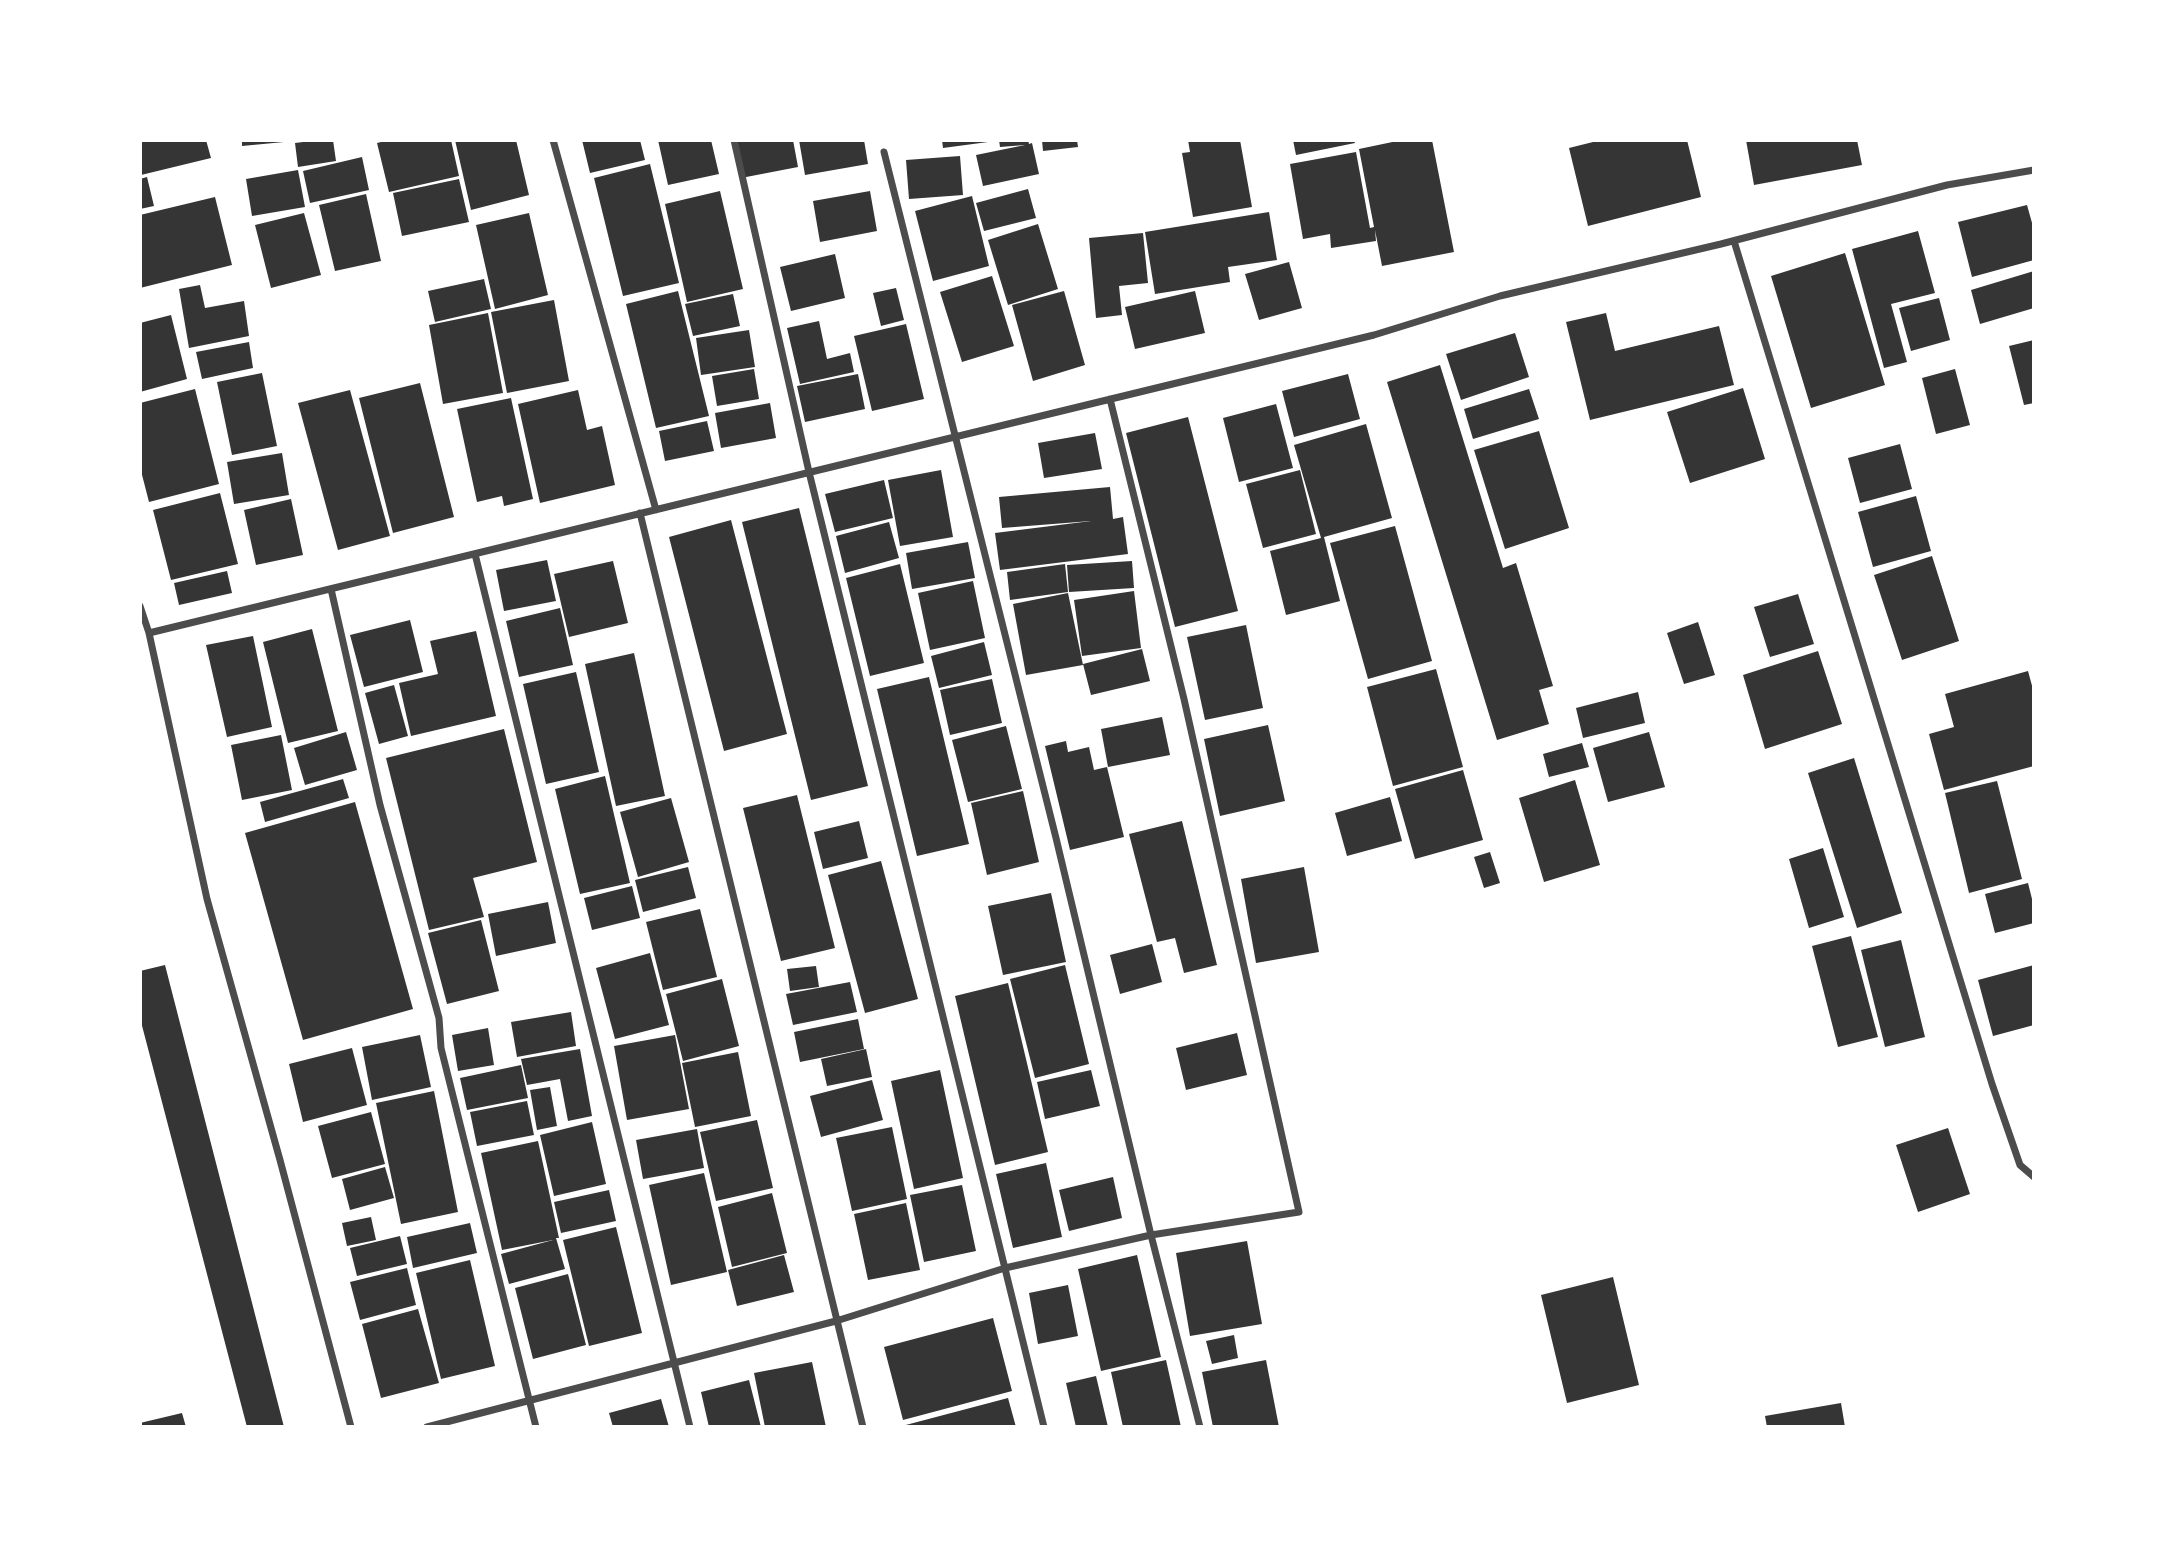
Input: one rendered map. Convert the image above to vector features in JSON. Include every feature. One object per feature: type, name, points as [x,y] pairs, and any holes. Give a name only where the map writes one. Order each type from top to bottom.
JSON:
[{"type":"street","points":[[553,140],[656,510]]},
{"type":"street","points":[[734,140],[809,472],[1044,1427]]},
{"type":"street","points":[[884,152],[1200,1427]]},
{"type":"street","points":[[149,633],[1374,335],[1500,296],[1734,241],[1947,185],[2034,170]]},
{"type":"street","points":[[1734,241],[1992,1083],[2020,1165],[2034,1177]]},
{"type":"street","points":[[427,1427],[836,1321],[1004,1268],[1151,1235],[1299,1212],[1184,699],[1110,399]]},
{"type":"street","points":[[640,513],[863,1427]]},
{"type":"street","points":[[475,554],[690,1427]]},
{"type":"street","points":[[331,589],[380,805],[439,1018],[441,1048],[536,1427]]},
{"type":"street","points":[[140,606],[149,633],[207,899],[351,1427]]},
{"type":"building","points":[[140,140],[206,140],[211,158],[141,175]]},
{"type":"building","points":[[242,140],[284,140],[284,142],[242,146]]},
{"type":"building","points":[[333,140],[336,161],[298,167],[295,143]]},
{"type":"building","points":[[389,140],[451,140],[459,176],[389,192],[377,143]]},
{"type":"building","points":[[455,140],[516,140],[529,195],[471,210]]},
{"type":"building","points":[[582,140],[640,140],[645,160],[590,173]]},
{"type":"building","points":[[658,140],[711,140],[719,174],[668,185]]},
{"type":"building","points":[[734,140],[793,140],[798,167],[741,178]]},
{"type":"building","points":[[799,140],[864,140],[868,164],[805,175]]},
{"type":"building","points":[[942,140],[988,140],[988,142],[943,148]]},
{"type":"building","points":[[999,140],[1028,140],[1029,144],[1032,143],[1039,174],[983,186],[976,155],[1025,145],[1000,147]]},
{"type":"building","points":[[1042,140],[1077,140],[1078,147],[1043,151]]},
{"type":"building","points":[[1188,140],[1240,140],[1252,207],[1193,217],[1182,153],[1190,152]]},
{"type":"building","points":[[1293,140],[1354,140],[1355,143],[1296,155]]},
{"type":"building","points":[[1402,140],[1432,140],[1454,252],[1382,266],[1375,230],[1376,241],[1331,248],[1330,234],[1303,239],[1290,164],[1356,152],[1370,228],[1374,227],[1359,149]]},
{"type":"building","points":[[1601,140],[1687,140],[1701,197],[1588,226],[1569,148]]},
{"type":"building","points":[[1746,140],[1857,140],[1862,165],[1754,185]]},
{"type":"building","points":[[960,156],[963,195],[909,199],[906,160]]},
{"type":"building","points":[[362,157],[369,190],[310,203],[303,171]]},
{"type":"building","points":[[650,164],[679,283],[623,296],[594,178]]},
{"type":"building","points":[[298,170],[305,207],[252,216],[246,179]]},
{"type":"building","points":[[147,177],[154,206],[140,209],[140,179]]},
{"type":"building","points":[[459,179],[469,222],[402,236],[393,193]]},
{"type":"building","points":[[1028,189],[1036,218],[984,231],[976,203]]},
{"type":"building","points":[[720,191],[743,289],[687,302],[665,204]]},
{"type":"building","points":[[870,191],[877,231],[820,242],[813,201]]},
{"type":"building","points":[[366,194],[381,261],[335,271],[319,205]]},
{"type":"building","points":[[972,196],[989,266],[933,281],[915,211]]},
{"type":"building","points":[[215,197],[232,265],[140,288],[140,215]]},
{"type":"building","points":[[2027,205],[2034,230],[2034,260],[1972,277],[1958,222]]},
{"type":"building","points":[[1269,212],[1277,260],[1228,267],[1230,282],[1155,294],[1145,232]]},
{"type":"building","points":[[304,213],[321,275],[271,288],[255,225]]},
{"type":"building","points":[[529,213],[548,295],[495,309],[476,225]]},
{"type":"building","points":[[1038,224],[1058,289],[1008,305],[988,240]]},
{"type":"building","points":[[1918,231],[1935,293],[1891,304],[1907,362],[1884,368],[1852,249]]},
{"type":"building","points":[[1143,233],[1148,283],[1119,286],[1122,315],[1096,318],[1089,238]]},
{"type":"building","points":[[1845,253],[1885,385],[1811,408],[1771,276]]},
{"type":"building","points":[[835,254],[845,298],[791,311],[780,267]]},
{"type":"building","points":[[1289,262],[1302,308],[1259,320],[1245,274]]},
{"type":"building","points":[[2034,271],[2034,308],[1980,324],[1971,290]]},
{"type":"building","points":[[992,276],[1014,346],[962,362],[940,292]]},
{"type":"building","points":[[484,279],[491,309],[435,322],[428,291]]},
{"type":"building","points":[[200,285],[205,308],[244,301],[249,336],[189,348],[179,289]]},
{"type":"building","points":[[896,288],[904,320],[881,326],[873,293]]},
{"type":"building","points":[[678,291],[709,416],[656,428],[626,304]]},
{"type":"building","points":[[1064,291],[1085,365],[1033,381],[1012,305]]},
{"type":"building","points":[[1195,291],[1205,333],[1135,349],[1125,307]]},
{"type":"building","points":[[733,294],[740,326],[693,336],[685,304]]},
{"type":"building","points":[[1939,298],[1950,340],[1911,351],[1899,308]]},
{"type":"building","points":[[554,300],[569,381],[507,393],[491,312]]},
{"type":"building","points":[[488,313],[503,393],[443,404],[429,325]]},
{"type":"building","points":[[1606,313],[1615,351],[1719,326],[1734,385],[1590,420],[1566,322]]},
{"type":"building","points":[[171,315],[187,379],[140,392],[140,323]]},
{"type":"building","points":[[819,321],[827,359],[850,353],[854,372],[800,384],[787,328]]},
{"type":"building","points":[[906,324],[924,399],[872,411],[854,336]]},
{"type":"building","points":[[749,330],[755,367],[701,375],[696,338]]},
{"type":"building","points":[[1515,333],[1529,377],[1461,400],[1446,354]]},
{"type":"building","points":[[2034,340],[2034,403],[2024,405],[2009,346]]},
{"type":"building","points":[[249,342],[253,368],[202,379],[196,352]]},
{"type":"building","points":[[1440,365],[1503,568],[1516,563],[1553,686],[1539,690],[1549,724],[1497,740],[1387,382]]},
{"type":"building","points":[[754,369],[759,399],[717,406],[712,376]]},
{"type":"building","points":[[1955,369],[1970,425],[1936,434],[1922,378]]},
{"type":"building","points":[[262,373],[277,446],[232,455],[217,382]]},
{"type":"building","points":[[858,374],[865,409],[805,422],[797,386]]},
{"type":"building","points":[[1348,374],[1360,419],[1294,437],[1282,391]]},
{"type":"building","points":[[420,383],[454,517],[393,533],[359,398]]},
{"type":"building","points":[[1743,388],[1765,459],[1690,483],[1667,412]]},
{"type":"building","points":[[195,389],[219,484],[149,502],[140,467],[140,403]]},
{"type":"building","points":[[1529,389],[1539,419],[1473,439],[1464,409]]},
{"type":"building","points":[[350,390],[390,536],[338,550],[298,403]]},
{"type":"building","points":[[578,390],[587,430],[602,426],[615,485],[540,503],[518,404]]},
{"type":"building","points":[[511,398],[533,499],[504,506],[502,496],[477,502],[457,409]]},
{"type":"building","points":[[770,403],[776,438],[721,448],[715,413]]},
{"type":"building","points":[[1276,404],[1293,468],[1239,482],[1223,418]]},
{"type":"building","points":[[1188,417],[1238,611],[1175,627],[1126,433]]},
{"type":"building","points":[[707,421],[714,451],[665,461],[659,431]]},
{"type":"building","points":[[1366,424],[1392,518],[1324,537],[1340,601],[1286,615],[1270,551],[1321,538],[1294,445]]},
{"type":"building","points":[[1539,431],[1569,528],[1505,549],[1474,450]]},
{"type":"building","points":[[1095,433],[1102,469],[1044,478],[1038,443]]},
{"type":"building","points":[[1900,444],[1912,489],[1860,503],[1848,458]]},
{"type":"building","points":[[282,453],[289,495],[234,504],[227,462]]},
{"type":"building","points":[[941,470],[953,537],[900,546],[888,480]]},
{"type":"building","points":[[1300,470],[1316,534],[1263,548],[1246,484]]},
{"type":"building","points":[[884,480],[893,518],[835,532],[825,494]]},
{"type":"building","points":[[1110,487],[1113,519],[1123,517],[1128,554],[1000,570],[995,533],[1091,521],[1002,528],[999,497]]},
{"type":"building","points":[[220,493],[238,564],[171,580],[153,510]]},
{"type":"building","points":[[1916,496],[1931,551],[1873,567],[1858,512]]},
{"type":"building","points":[[291,499],[303,555],[256,565],[244,510]]},
{"type":"building","points":[[799,508],[868,786],[811,800],[742,522]]},
{"type":"building","points":[[731,520],[787,734],[724,751],[669,537]]},
{"type":"building","points":[[889,522],[899,558],[845,573],[836,536]]},
{"type":"building","points":[[1395,526],[1432,661],[1368,679],[1330,543]]},
{"type":"building","points":[[968,542],[975,578],[912,589],[906,553]]},
{"type":"building","points":[[1932,556],[1959,641],[1902,660],[1874,575]]},
{"type":"building","points":[[547,560],[556,601],[504,611],[496,570]]},
{"type":"building","points":[[613,561],[628,623],[569,637],[554,574]]},
{"type":"building","points":[[1132,561],[1134,588],[1069,592],[1067,565]]},
{"type":"building","points":[[900,564],[924,663],[870,676],[846,578]]},
{"type":"building","points":[[1065,564],[1068,592],[1010,600],[1007,572]]},
{"type":"building","points":[[227,571],[232,593],[179,605],[174,583]]},
{"type":"building","points":[[973,581],[985,638],[930,650],[918,593]]},
{"type":"building","points":[[1134,591],[1141,648],[1082,656],[1074,600]]},
{"type":"building","points":[[1068,593],[1083,665],[1026,675],[1013,604]]},
{"type":"building","points":[[1798,594],[1814,644],[1770,657],[1754,607]]},
{"type":"building","points":[[560,608],[573,665],[519,677],[506,621]]},
{"type":"building","points":[[410,620],[423,672],[364,687],[350,635]]},
{"type":"building","points":[[1698,622],[1715,675],[1684,684],[1667,633]]},
{"type":"building","points":[[1246,625],[1263,708],[1205,720],[1187,637]]},
{"type":"building","points":[[312,629],[338,731],[288,743],[263,642]]},
{"type":"building","points":[[476,631],[496,716],[411,736],[399,683],[438,674],[430,641]]},
{"type":"building","points":[[253,636],[272,727],[227,737],[206,645]]},
{"type":"building","points":[[984,642],[992,675],[939,688],[931,656]]},
{"type":"building","points":[[1142,649],[1150,681],[1091,695],[1083,664]]},
{"type":"building","points":[[1818,651],[1842,724],[1765,749],[1743,675]]},
{"type":"building","points":[[634,653],[665,796],[616,806],[585,664]]},
{"type":"building","points":[[1436,669],[1463,767],[1393,786],[1367,687]]},
{"type":"building","points":[[2028,671],[2034,693],[2034,766],[1944,790],[1929,734],[1954,727],[1945,694]]},
{"type":"building","points":[[576,672],[599,772],[546,784],[523,684]]},
{"type":"building","points":[[929,677],[969,844],[917,856],[877,689]]},
{"type":"building","points":[[992,679],[1002,723],[950,735],[940,690]]},
{"type":"building","points":[[394,685],[408,736],[379,744],[365,693]]},
{"type":"building","points":[[1638,692],[1645,723],[1583,738],[1576,708]]},
{"type":"building","points":[[1162,717],[1170,755],[1108,767],[1101,729]]},
{"type":"building","points":[[1268,725],[1285,801],[1220,816],[1204,739]]},
{"type":"building","points":[[1006,726],[1022,789],[968,802],[952,740]]},
{"type":"building","points":[[504,729],[537,862],[473,878],[484,917],[429,930],[386,758]]},
{"type":"building","points":[[346,732],[357,770],[305,785],[294,748]]},
{"type":"building","points":[[1649,732],[1665,787],[1608,802],[1593,748]]},
{"type":"building","points":[[281,735],[292,790],[242,800],[231,745]]},
{"type":"building","points":[[1066,741],[1068,752],[1089,747],[1094,770],[1107,767],[1124,837],[1070,850],[1045,746]]},
{"type":"building","points":[[1582,743],[1589,767],[1549,777],[1543,754]]},
{"type":"building","points":[[1854,758],[1902,913],[1857,928],[1808,773]]},
{"type":"building","points":[[1463,770],[1483,840],[1415,859],[1395,789]]},
{"type":"building","points":[[605,776],[630,883],[580,894],[555,789]]},
{"type":"building","points":[[343,779],[349,798],[265,822],[260,802]]},
{"type":"building","points":[[1575,780],[1600,865],[1544,882],[1519,798]]},
{"type":"building","points":[[1997,781],[2022,879],[1969,893],[1945,793]]},
{"type":"building","points":[[1023,791],[1039,862],[987,875],[971,803]]},
{"type":"building","points":[[797,795],[835,948],[781,961],[743,808]]},
{"type":"building","points":[[1390,797],[1402,841],[1347,856],[1335,813]]},
{"type":"building","points":[[671,798],[689,862],[638,877],[620,812]]},
{"type":"building","points":[[355,802],[413,1009],[303,1040],[245,833]]},
{"type":"building","points":[[859,821],[868,858],[823,869],[814,832]]},
{"type":"building","points":[[1182,821],[1217,965],[1184,973],[1175,938],[1157,942],[1129,834]]},
{"type":"building","points":[[1823,848],[1844,917],[1809,928],[1789,859]]},
{"type":"building","points":[[1490,852],[1500,883],[1484,888],[1474,857]]},
{"type":"building","points":[[881,861],[918,999],[865,1013],[828,875]]},
{"type":"building","points":[[688,867],[696,898],[643,912],[635,880]]},
{"type":"building","points":[[1304,867],[1319,952],[1256,963],[1241,879]]},
{"type":"building","points":[[2028,883],[2034,907],[2034,923],[1995,933],[1985,894]]},
{"type":"building","points":[[632,886],[640,918],[592,930],[584,898]]},
{"type":"building","points":[[1051,893],[1066,962],[1003,975],[988,906]]},
{"type":"building","points":[[548,902],[556,943],[496,956],[488,914]]},
{"type":"building","points":[[700,909],[717,977],[663,990],[646,922]]},
{"type":"building","points":[[481,920],[499,991],[447,1004],[428,933]]},
{"type":"building","points":[[1851,936],[1878,1037],[1838,1047],[1812,946]]},
{"type":"building","points":[[1901,940],[1925,1037],[1885,1047],[1861,950]]},
{"type":"building","points":[[1152,944],[1162,982],[1120,994],[1110,955]]},
{"type":"building","points":[[650,953],[669,1025],[615,1039],[596,968]]},
{"type":"building","points":[[165,965],[284,1427],[247,1427],[140,1018],[140,971]]},
{"type":"building","points":[[1065,965],[1089,1064],[1035,1078],[1010,979]]},
{"type":"building","points":[[2034,965],[2034,1025],[1993,1036],[1978,980]]},
{"type":"building","points":[[816,966],[819,987],[790,991],[787,969]]},
{"type":"building","points":[[722,979],[739,1046],[683,1061],[666,994]]},
{"type":"building","points":[[850,982],[857,1012],[793,1025],[786,994]]},
{"type":"building","points":[[1008,983],[1048,1152],[995,1165],[955,996]]},
{"type":"building","points":[[571,1012],[576,1046],[517,1057],[511,1022]]},
{"type":"building","points":[[858,1019],[864,1049],[800,1062],[794,1032]]},
{"type":"building","points":[[488,1028],[494,1065],[458,1071],[452,1035]]},
{"type":"building","points":[[1237,1033],[1247,1075],[1186,1090],[1176,1048]]},
{"type":"building","points":[[420,1035],[431,1087],[372,1100],[362,1047]]},
{"type":"building","points":[[675,1035],[689,1109],[627,1120],[614,1046]]},
{"type":"building","points":[[352,1048],[367,1105],[303,1122],[289,1064]]},
{"type":"building","points":[[580,1049],[592,1116],[568,1121],[560,1079],[527,1085],[521,1059]]},
{"type":"building","points":[[866,1049],[872,1077],[827,1086],[821,1059]]},
{"type":"building","points":[[738,1052],[751,1116],[695,1127],[682,1063]]},
{"type":"building","points":[[521,1065],[528,1098],[467,1110],[460,1078]]},
{"type":"building","points":[[940,1070],[963,1178],[914,1189],[891,1081]]},
{"type":"building","points":[[1091,1070],[1100,1106],[1045,1119],[1037,1082]]},
{"type":"building","points":[[872,1080],[883,1120],[821,1137],[810,1096]]},
{"type":"building","points":[[550,1087],[557,1126],[537,1130],[530,1090]]},
{"type":"building","points":[[434,1091],[458,1212],[401,1224],[376,1103]]},
{"type":"building","points":[[527,1101],[534,1135],[477,1146],[470,1112]]},
{"type":"building","points":[[371,1112],[385,1164],[332,1178],[318,1126]]},
{"type":"building","points":[[757,1120],[773,1188],[716,1201],[700,1132]]},
{"type":"building","points":[[592,1122],[606,1184],[554,1196],[540,1135]]},
{"type":"building","points":[[892,1127],[907,1199],[852,1211],[836,1138]]},
{"type":"building","points":[[1948,1128],[1970,1194],[1918,1212],[1896,1145]]},
{"type":"building","points":[[697,1129],[704,1168],[643,1179],[636,1140]]},
{"type":"building","points":[[538,1141],[559,1238],[556,1238],[565,1269],[509,1284],[501,1254],[553,1240],[502,1250],[481,1153]]},
{"type":"building","points":[[1046,1163],[1062,1237],[1013,1248],[996,1174]]},
{"type":"building","points":[[385,1167],[394,1198],[350,1210],[342,1179]]},
{"type":"building","points":[[704,1173],[727,1272],[671,1285],[649,1185]]},
{"type":"building","points":[[1113,1177],[1122,1218],[1069,1231],[1059,1190]]},
{"type":"building","points":[[962,1185],[976,1251],[924,1262],[910,1195]]},
{"type":"building","points":[[609,1190],[616,1221],[561,1233],[554,1202]]},
{"type":"building","points":[[772,1193],[787,1253],[732,1267],[718,1207]]},
{"type":"building","points":[[906,1203],[920,1270],[868,1280],[854,1214]]},
{"type":"building","points":[[371,1217],[376,1240],[347,1246],[342,1223]]},
{"type":"building","points":[[470,1223],[477,1253],[413,1268],[407,1237]]},
{"type":"building","points":[[616,1227],[642,1333],[589,1346],[563,1240]]},
{"type":"building","points":[[400,1236],[407,1264],[357,1276],[350,1248]]},
{"type":"building","points":[[1247,1241],[1262,1324],[1190,1336],[1176,1253]]},
{"type":"building","points":[[784,1255],[794,1292],[737,1306],[728,1270]]},
{"type":"building","points":[[1137,1255],[1161,1357],[1101,1371],[1078,1269]]},
{"type":"building","points":[[470,1260],[495,1366],[441,1379],[416,1273]]},
{"type":"building","points":[[407,1268],[416,1305],[360,1320],[350,1282]]},
{"type":"building","points":[[568,1274],[586,1345],[533,1359],[515,1288]]},
{"type":"building","points":[[1613,1277],[1639,1385],[1567,1403],[1541,1295]]},
{"type":"building","points":[[1068,1285],[1078,1336],[1038,1344],[1029,1293]]},
{"type":"building","points":[[418,1309],[439,1383],[381,1398],[362,1324]]},
{"type":"building","points":[[993,1318],[1012,1391],[903,1420],[884,1347]]},
{"type":"building","points":[[1234,1335],[1238,1358],[1212,1364],[1206,1341]]},
{"type":"building","points":[[1166,1360],[1181,1427],[1123,1427],[1111,1372]]},
{"type":"building","points":[[1266,1360],[1279,1427],[1213,1427],[1202,1372]]},
{"type":"building","points":[[812,1362],[826,1427],[765,1427],[754,1373]]},
{"type":"building","points":[[1096,1376],[1108,1427],[1076,1427],[1066,1383]]},
{"type":"building","points":[[749,1380],[761,1427],[709,1427],[701,1392]]},
{"type":"building","points":[[1008,1398],[1016,1427],[902,1426]]},
{"type":"building","points":[[661,1399],[669,1427],[613,1427],[609,1413]]},
{"type":"building","points":[[1841,1403],[1845,1427],[1767,1427],[1765,1416]]},
{"type":"building","points":[[182,1413],[186,1427],[140,1427],[140,1423]]}]
